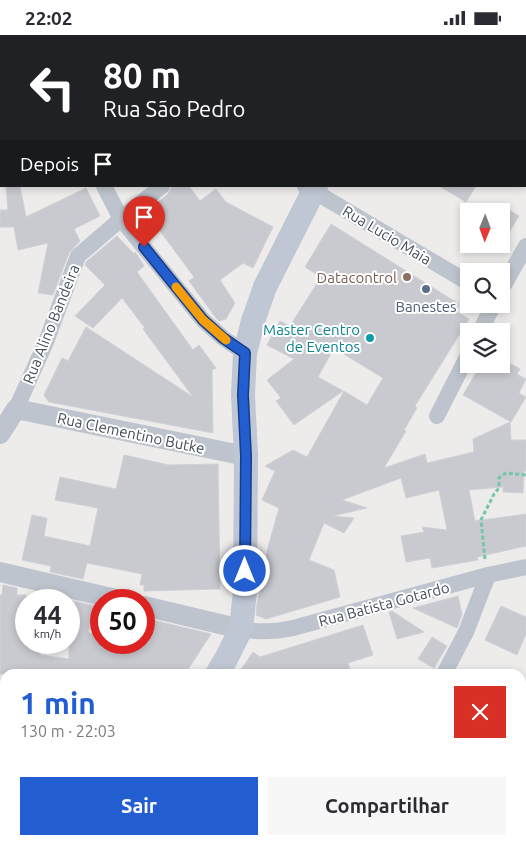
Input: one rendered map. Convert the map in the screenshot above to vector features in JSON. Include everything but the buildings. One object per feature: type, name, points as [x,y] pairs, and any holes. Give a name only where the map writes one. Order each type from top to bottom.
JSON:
[{"type":"main road","points":[[221,669],[241,629],[245,591],[246,456],[243,395],[245,353],[253,321],[266,287],[311,188]]},
{"type":"street","points":[[105,187],[121,219],[203,320],[223,338],[245,353]]},
{"type":"street","name":"Rua Alino Bandeira","points":[[0,434],[16,409],[46,342],[78,256],[161,187]]},
{"type":"street","name":"Rua Lucio Maia","points":[[311,188],[460,278]]},
{"type":"street","points":[[510,274],[526,246]]},
{"type":"street","points":[[437,416],[460,371]]},
{"type":"street","name":"Rua Clementino Butke","points":[[16,409],[246,456]]},
{"type":"street","name":"Rua Batista Gotardo","points":[[241,629],[257,632],[275,632],[488,575],[526,567]]},
{"type":"street","points":[[0,572],[90,593]]},
{"type":"street","points":[[447,669],[466,632],[488,575]]},
{"type":"street","points":[[155,609],[241,629]]},
{"type":"path","points":[[488,575],[481,521],[494,494],[499,488],[499,477],[506,473],[526,475]]},
{"type":"slow traffic","points":[[176,287],[203,320],[226,340]]},
{"type":"place","name":"Datacontrol","points":[[407,277]]},
{"type":"place","name":"Banestes","points":[[426,289]]},
{"type":"place","name":"Master Centro de Eventos","points":[[370,338]]},
{"type":"route","points":[[144,247],[203,320],[223,338],[245,353],[243,395],[246,456],[245,571]]}]
